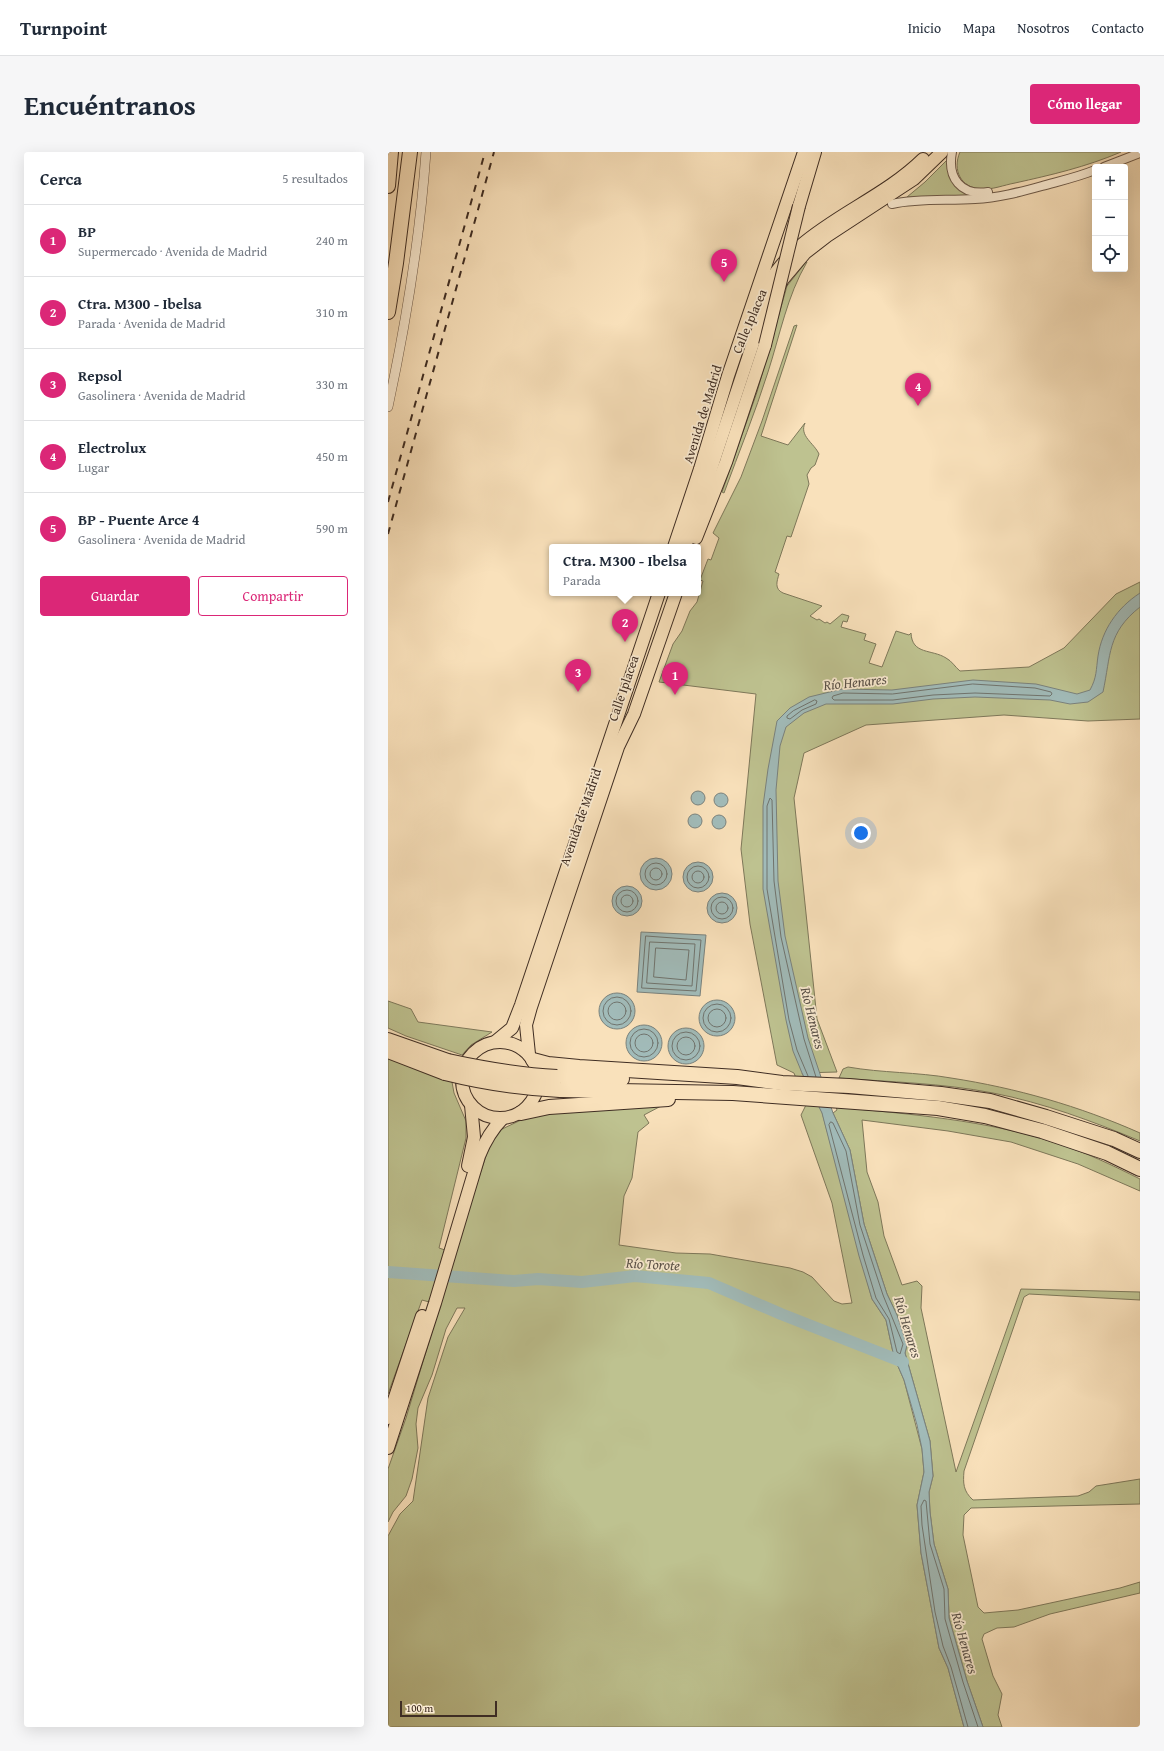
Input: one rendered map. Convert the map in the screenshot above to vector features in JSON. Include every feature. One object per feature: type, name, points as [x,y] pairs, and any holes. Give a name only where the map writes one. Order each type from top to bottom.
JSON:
[{"type":"highway","points":[[388,186],[391,152]]},
{"type":"highway","points":[[388,312],[398,249],[410,152]]},
{"type":"highway","points":[[388,1034],[427,1054],[446,1067]]},
{"type":"highway","points":[[388,1040],[427,1054]]},
{"type":"highway","points":[[388,1051],[446,1067],[488,1083],[520,1088],[559,1084],[777,1083],[849,1086],[941,1094],[990,1101],[1046,1117],[1114,1139],[1140,1151]]},
{"type":"highway","points":[[531,1057],[548,1064],[737,1077],[777,1083]]},
{"type":"highway","points":[[559,1084],[734,1093],[938,1108],[985,1116],[1042,1131],[1107,1153],[1140,1169]]},
{"type":"highway","points":[[521,1113],[549,1106],[673,1099],[769,1096]]},
{"type":"main road","name":"Avenida de Madrid","points":[[675,544],[700,469],[728,376],[804,152]]},
{"type":"main road","points":[[704,538],[726,462],[765,345],[799,206],[815,152]]},
{"type":"main road","name":"Calle Iplacea","points":[[700,469],[760,300],[775,272],[798,247],[822,228],[898,180],[930,152]]},
{"type":"main road","name":"Calle Iplacea","points":[[686,544],[753,343],[768,305],[783,279],[805,253],[827,236],[914,179],[942,152]]},
{"type":"main road","points":[[693,544],[726,462]]},
{"type":"main road","name":"Avenida de Madrid","points":[[495,1042],[512,1028],[521,1005],[658,596]]},
{"type":"main road","name":"Calle Iplacea","points":[[618,747],[669,596]]},
{"type":"main road","name":"Avenida de Madrid","points":[[531,1057],[526,1025],[531,1007],[618,747],[634,714],[675,596]]},
{"type":"main road","points":[[503,1041],[516,1045],[531,1057],[539,1078],[537,1093],[531,1103],[521,1113],[503,1118],[491,1117],[482,1114],[471,1105],[464,1094],[462,1081],[464,1069],[473,1052],[483,1046],[503,1041]]},
{"type":"main road","points":[[455,1225],[472,1156],[474,1137],[471,1105]]},
{"type":"main road","points":[[388,1448],[455,1225],[485,1140],[503,1118]]},
{"type":"main road","points":[[388,1418],[431,1302]]},
{"type":"street","points":[[388,407],[414,265],[426,152]]},
{"type":"street","points":[[952,152],[952,172],[956,182],[972,192],[979,194],[1046,185]]},
{"type":"street","points":[[1112,164],[1140,153]]},
{"type":"street","points":[[892,204],[910,200],[948,201],[1010,195],[1078,177],[1092,171]]},
{"type":"green space","points":[[960,152],[1121,152],[1095,162],[1042,177],[989,189],[981,189],[968,185],[963,182],[960,177],[957,165]]},
{"type":"green space","points":[[947,160],[952,180],[958,188],[967,194],[966,198],[907,197],[925,182]]},
{"type":"green space","points":[[806,262],[794,288],[784,316],[763,387],[724,493],[722,492],[757,392],[787,286]]},
{"type":"green space","points":[[797,325],[761,436],[788,445],[805,423],[805,436],[819,454],[815,465],[811,468],[807,475],[809,484],[791,537],[787,536],[775,572],[779,574],[777,587],[783,593],[822,606],[810,616],[817,620],[819,619],[830,624],[842,614],[849,616],[847,622],[843,621],[841,627],[866,634],[864,640],[876,644],[869,663],[882,667],[896,631],[909,635],[911,633],[912,640],[915,645],[924,650],[941,655],[950,661],[960,671],[1029,667],[1064,648],[1116,594],[1140,582],[1140,719],[1088,721],[1004,715],[866,725],[804,753],[794,798],[817,1019],[837,1072],[802,1073],[822,1112],[872,1299],[886,1320],[894,1357],[904,1380],[922,1449],[924,1472],[917,1505],[921,1553],[939,1648],[948,1668],[964,1727],[388,1727],[388,1536],[400,1514],[413,1501],[428,1398],[448,1337],[465,1308],[457,1308],[446,1329],[432,1375],[418,1408],[416,1424],[418,1448],[412,1479],[406,1496],[393,1512],[388,1522],[388,1469],[406,1418],[440,1305],[422,1300],[388,1394],[388,1057],[452,1082],[454,1093],[466,1121],[466,1138],[439,1248],[454,1253],[488,1150],[493,1138],[500,1130],[538,1112],[661,1106],[644,1115],[649,1123],[638,1132],[632,1178],[624,1196],[619,1245],[676,1253],[710,1254],[790,1268],[803,1272],[812,1277],[834,1301],[842,1304],[852,1303],[832,1203],[801,1115],[806,1105],[794,1073],[777,1065],[750,924],[741,849],[756,694],[659,682],[673,644],[682,631],[690,611],[697,602],[699,596],[701,596],[703,581],[701,580],[701,577],[708,559],[711,560],[719,538],[713,533],[741,477],[762,421],[794,326]]},
{"type":"green space","points":[[388,1001],[411,1009],[418,1022],[492,1032],[471,1045],[462,1055],[406,1036],[388,1028]]},
{"type":"green space","points":[[848,1067],[938,1076],[999,1087],[1047,1099],[1094,1114],[1140,1133],[1140,1141],[1068,1113],[993,1093],[935,1085],[839,1078],[843,1069]]},
{"type":"green space","points":[[836,1107],[891,1112],[975,1123],[1030,1135],[1077,1150],[1140,1179],[1140,1191],[1078,1164],[1011,1142],[948,1131],[862,1120],[867,1172],[878,1202],[884,1236],[902,1285],[917,1281],[922,1286],[921,1308],[956,1472],[1021,1289],[1140,1292],[1140,1300],[1029,1294],[1024,1297],[964,1471],[964,1487],[973,1500],[1078,1496],[1089,1492],[1096,1486],[1140,1479],[1140,1504],[971,1508],[964,1515],[963,1535],[978,1607],[984,1613],[1018,1610],[1120,1588],[1140,1582],[1140,1593],[1050,1614],[1014,1627],[997,1628],[984,1634],[982,1639],[993,1676],[1002,1694],[998,1715],[1002,1727],[983,1727],[967,1681],[949,1618],[948,1589],[934,1544],[930,1512],[929,1492],[933,1476],[930,1441],[905,1353],[907,1345],[897,1315],[887,1294],[864,1224],[850,1150],[833,1113],[837,1110]]},
{"type":"water","points":[[1140,593],[1140,607],[1121,626],[1112,645],[1103,692],[1088,702],[1070,704],[1050,700],[975,697],[933,699],[893,704],[826,704],[804,713],[786,727],[780,746],[776,790],[778,881],[785,936],[808,1038],[833,1113],[850,1150],[864,1224],[887,1294],[897,1315],[907,1345],[905,1353],[930,1441],[933,1476],[929,1492],[934,1544],[948,1589],[949,1618],[967,1681],[983,1727],[964,1727],[948,1668],[939,1648],[921,1553],[917,1505],[924,1472],[922,1449],[917,1425],[904,1380],[894,1357],[886,1320],[872,1299],[859,1256],[822,1113],[793,1051],[786,1020],[763,889],[763,806],[768,769],[777,721],[790,708],[809,697],[842,689],[892,690],[973,680],[1036,684],[1077,694],[1090,690],[1095,677],[1100,646],[1107,629],[1112,620],[1124,606]]},
{"type":"water","points":[[695,791],[701,791],[705,795],[705,801],[701,805],[695,805],[691,801],[691,795]]},
{"type":"water","points":[[718,793],[724,793],[728,797],[728,803],[724,807],[718,807],[714,803],[714,797]]},
{"type":"water","points":[[692,814],[698,814],[702,818],[702,824],[698,828],[692,828],[688,824],[688,818]]},
{"type":"water","points":[[716,815],[722,815],[726,819],[726,825],[722,829],[716,829],[712,825],[712,819]]},
{"type":"water","points":[[656,858],[667,863],[672,874],[667,885],[656,890],[645,885],[640,874],[645,863]]},
{"type":"water","points":[[698,862],[709,866],[713,877],[709,888],[698,892],[687,888],[683,877],[687,866]]},
{"type":"water","points":[[627,886],[638,890],[642,901],[638,912],[627,916],[616,912],[612,901],[616,890]]},
{"type":"water","points":[[722,893],[733,897],[737,908],[733,919],[722,923],[711,919],[707,908],[711,897]]},
{"type":"water","points":[[641,932],[706,935],[700,996],[637,992]]},
{"type":"water","points":[[614,993],[620,993],[630,998],[635,1011],[630,1024],[620,1029],[614,1029],[604,1024],[599,1014],[599,1008],[604,998]]},
{"type":"water","points":[[714,1000],[720,1000],[730,1005],[735,1018],[730,1031],[720,1036],[714,1036],[704,1031],[699,1021],[699,1015],[704,1005]]},
{"type":"water","points":[[641,1025],[647,1025],[657,1030],[662,1043],[657,1056],[647,1061],[641,1061],[631,1056],[626,1046],[626,1040],[631,1030]]},
{"type":"water","points":[[689,1028],[699,1033],[703,1039],[703,1053],[699,1059],[693,1063],[683,1064],[673,1059],[669,1053],[668,1043],[673,1033],[679,1029]]},
{"type":"waterway","name":"Río Torote","points":[[388,1272],[514,1281],[538,1279],[582,1282],[635,1276],[709,1283],[781,1314],[903,1362]]},
{"type":"railway","points":[[388,502],[485,152]]},
{"type":"railway","points":[[388,534],[494,152]]},
{"type":"place","name":"BP - Puente Arce 4","points":[[724,282]]},
{"type":"place","name":"Electrolux","points":[[918,406]]},
{"type":"place","name":"Ctra. M300 - Ibelsa","points":[[625,642]]},
{"type":"place","name":"Repsol","points":[[578,692]]},
{"type":"place","name":"BP","points":[[675,695]]},
{"type":"water label","name":"Río Henares","points":[[855,682]]},
{"type":"water label","name":"Río Henares","points":[[813,1018]]},
{"type":"water label","name":"Río Henares","points":[[908,1327]]},
{"type":"water label","name":"Río Henares","points":[[965,1643]]}]
